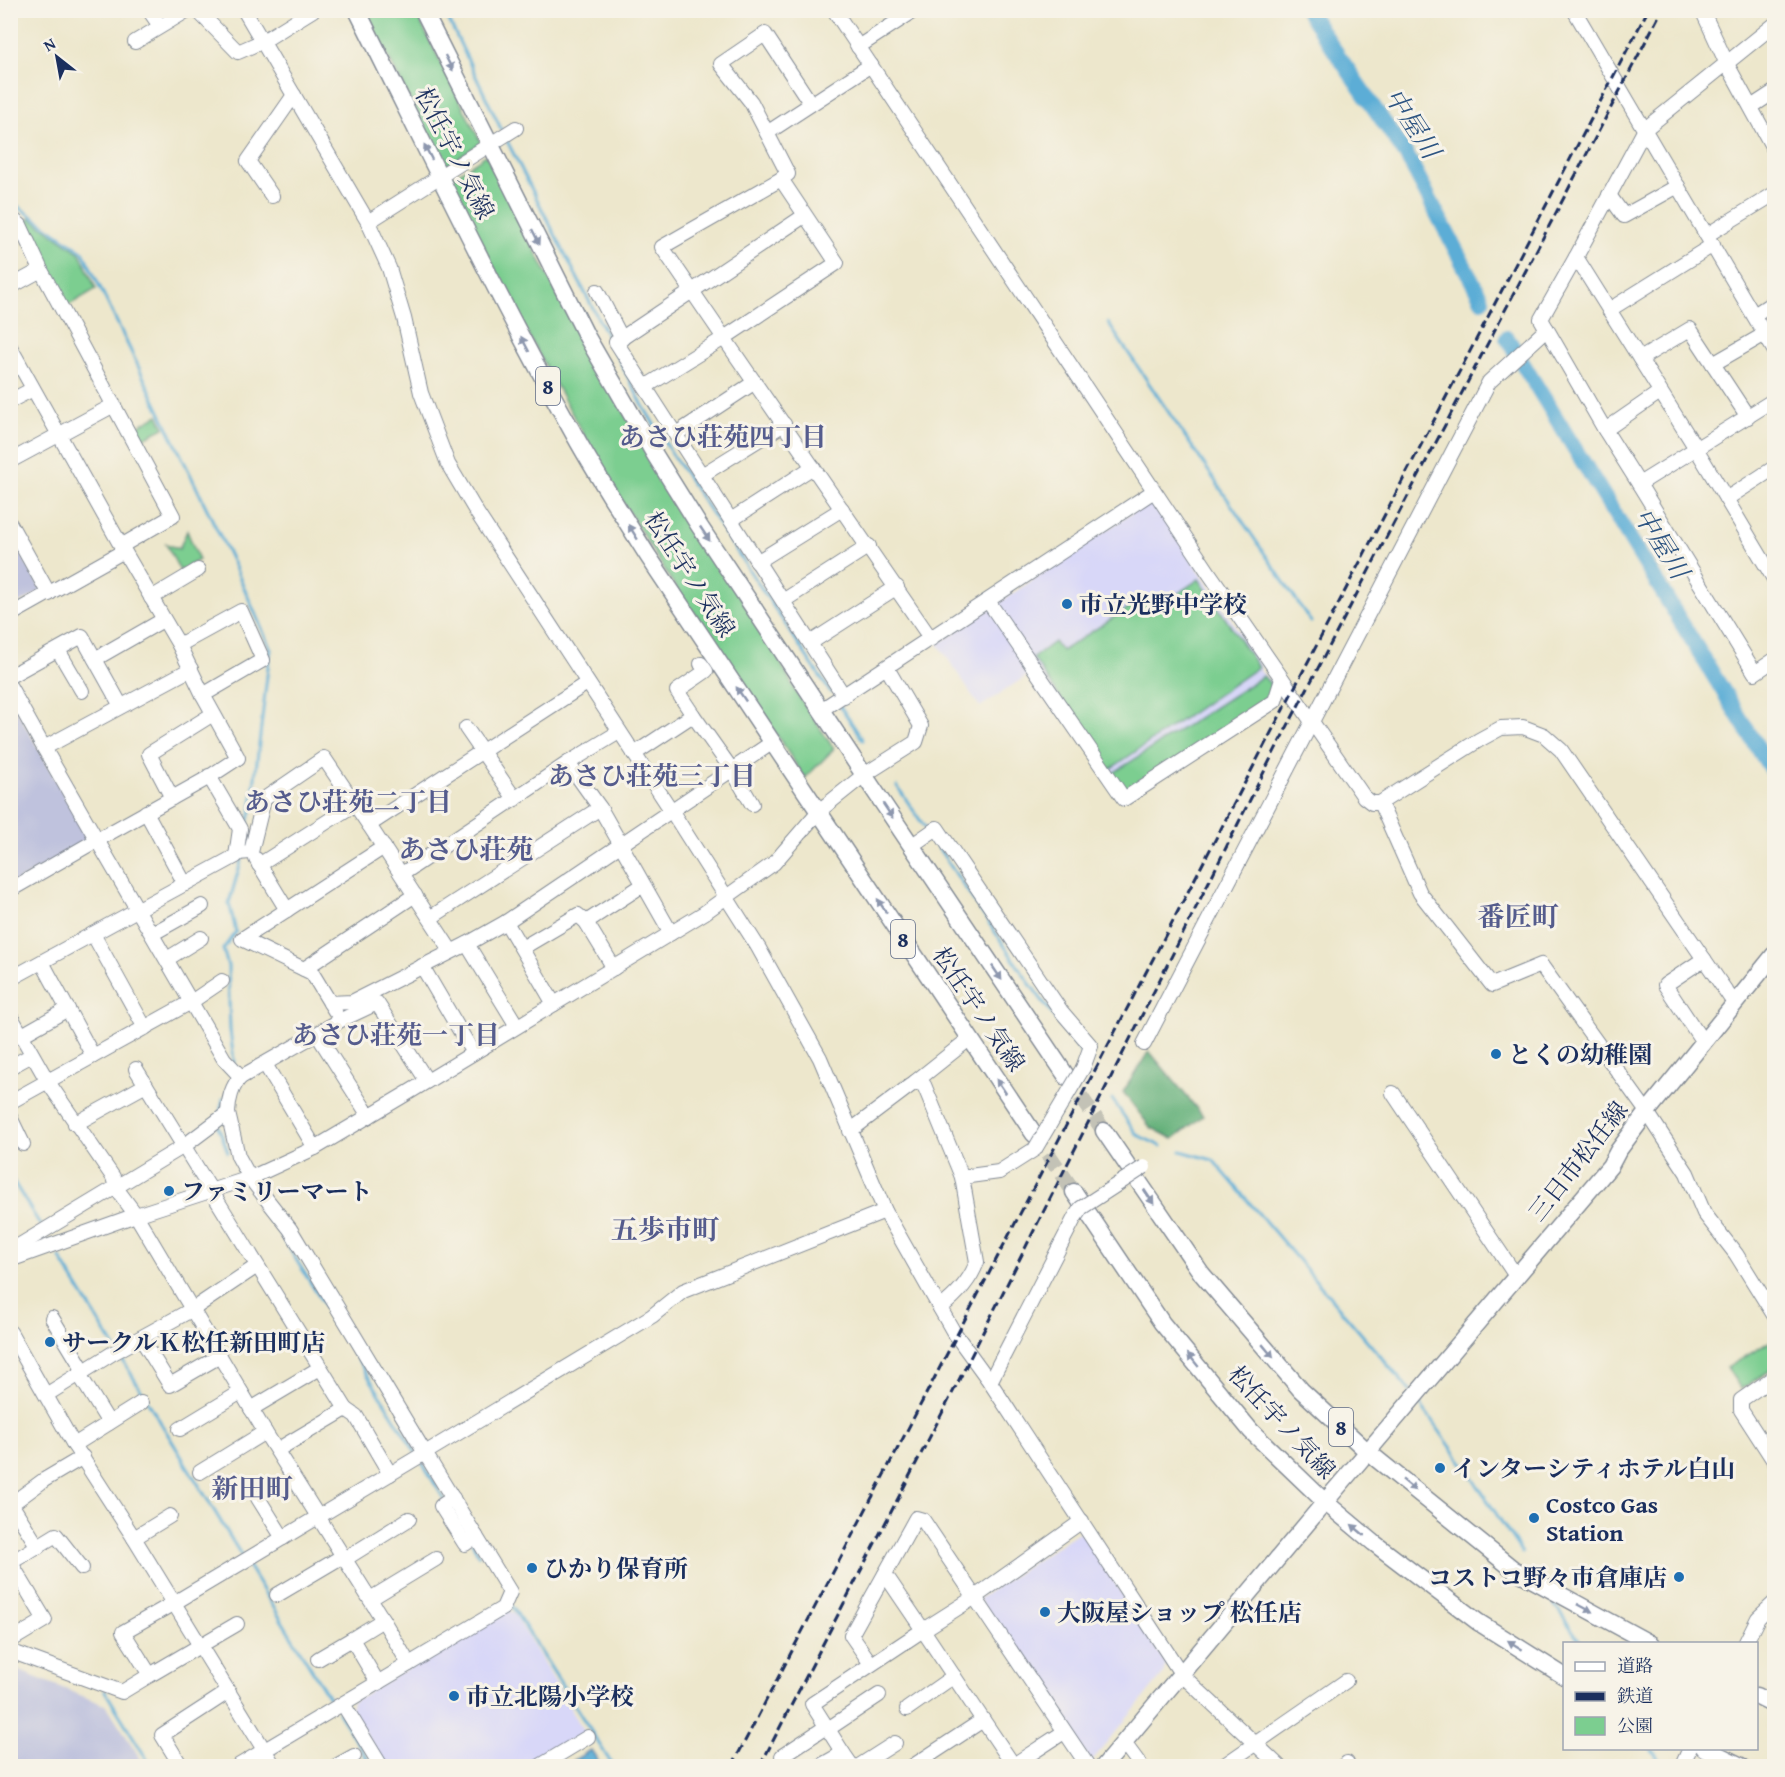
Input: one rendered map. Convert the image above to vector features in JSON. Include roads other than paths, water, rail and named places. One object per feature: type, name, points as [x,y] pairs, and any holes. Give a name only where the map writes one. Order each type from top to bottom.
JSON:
[{"type":"main road","name":"松任宇ノ気線","points":[[357,10],[516,328],[583,449],[648,556],[819,811],[1035,1142]]},
{"type":"main road","name":"松任宇ノ気線","points":[[423,10],[504,136],[563,291],[621,397],[698,524],[1067,1077]]},
{"type":"main road","name":"三日市松任線","points":[[1104,1767],[1610,1166],[1618,1151],[1647,1112],[1774,955]]},
{"type":"main road","name":"松任宇ノ気線","points":[[1104,1131],[1202,1274],[1301,1390],[1368,1452],[1513,1569],[1647,1642]]},
{"type":"main road","name":"松任宇ノ気線","points":[[1074,1192],[1162,1323],[1251,1431],[1325,1502],[1374,1543],[1478,1622],[1563,1675]]},
{"type":"main road","points":[[1758,1697],[1774,1705]]},
{"type":"main road","points":[[1706,1750],[1741,1767]]},
{"type":"street","points":[[149,10],[160,26]]},
{"type":"street","points":[[135,42],[188,10]]},
{"type":"street","points":[[197,10],[238,52],[263,41],[313,10]]},
{"type":"street","points":[[244,10],[368,222],[389,268],[404,318],[421,393],[448,464],[477,513],[758,947],[820,1058],[885,1211],[940,1308],[1182,1675],[1279,1767]]},
{"type":"street","points":[[834,10],[1154,491],[1364,797],[1372,803],[1380,803],[1501,728],[1523,727],[1544,735],[1561,750],[1734,1003]]},
{"type":"street","points":[[858,47],[915,10]]},
{"type":"street","points":[[1574,10],[1774,350]]},
{"type":"street","points":[[1702,10],[1727,64],[1774,150]]},
{"type":"street","points":[[1774,25],[1645,129],[1541,319],[1605,430],[1755,673],[1774,660]]},
{"type":"street","points":[[811,104],[765,34],[721,64],[751,102],[788,174],[662,247],[931,639]]},
{"type":"street","points":[[767,133],[871,65]]},
{"type":"street","points":[[1751,107],[1774,92]]},
{"type":"street","points":[[272,196],[248,161],[294,95]]},
{"type":"street","points":[[368,222],[504,136]]},
{"type":"street","points":[[645,387],[837,263],[781,179]]},
{"type":"street","points":[[1609,195],[1624,216],[1678,186]]},
{"type":"street","points":[[1609,310],[1774,194]]},
{"type":"street","points":[[804,216],[616,342],[844,696]]},
{"type":"street","points":[[10,217],[20,225],[41,270],[173,516],[49,594],[10,615]]},
{"type":"street","points":[[1576,257],[1697,450],[1774,579]]},
{"type":"street","points":[[10,287],[41,270]]},
{"type":"street","points":[[597,291],[622,339]]},
{"type":"street","points":[[1754,315],[1774,302]]},
{"type":"street","points":[[1144,1044],[1489,382],[1547,329]]},
{"type":"street","points":[[1640,359],[1690,329],[1748,417]]},
{"type":"street","points":[[1713,364],[1765,334]]},
{"type":"street","points":[[10,347],[179,645],[203,695],[238,758],[10,890]]},
{"type":"street","points":[[676,434],[754,382]]},
{"type":"street","points":[[10,401],[33,389]]},
{"type":"street","points":[[1605,430],[1660,392]]},
{"type":"street","points":[[1640,484],[1774,400]]},
{"type":"street","points":[[10,461],[114,405]]},
{"type":"street","points":[[702,475],[784,424]]},
{"type":"street","points":[[731,520],[813,467]]},
{"type":"street","points":[[1726,499],[1774,468]]},
{"type":"street","points":[[821,710],[1154,491]]},
{"type":"street","points":[[757,562],[842,509]]},
{"type":"street","points":[[10,524],[49,594]]},
{"type":"street","points":[[783,601],[869,546]]},
{"type":"street","points":[[151,598],[198,570]]},
{"type":"street","points":[[810,643],[897,587]]},
{"type":"street","points":[[988,601],[1124,799],[1275,701],[1282,678]]},
{"type":"street","points":[[179,645],[241,611],[263,660],[203,695]]},
{"type":"street","points":[[95,659],[163,620]]},
{"type":"street","points":[[10,676],[82,636],[122,706]]},
{"type":"street","points":[[58,650],[82,691]]},
{"type":"street","points":[[701,664],[706,671],[677,691],[732,770],[752,804]]},
{"type":"street","points":[[10,1260],[136,1215],[212,1192],[250,1178],[315,1148],[614,968],[727,897],[774,863],[819,811],[864,775],[916,742],[921,726],[887,668]]},
{"type":"street","points":[[44,748],[191,669]]},
{"type":"street","points":[[369,825],[587,683]]},
{"type":"street","points":[[10,687],[191,1002],[225,1059],[236,1071],[237,1080],[228,1104],[227,1114],[238,1156],[250,1178],[290,1229],[421,1456],[453,1498],[470,1540]]},
{"type":"street","points":[[172,798],[149,754],[213,714]]},
{"type":"street","points":[[634,754],[693,715]]},
{"type":"street","points":[[466,728],[515,799]]},
{"type":"street","points":[[402,874],[568,763],[619,732]]},
{"type":"street","points":[[330,1003],[352,1002],[506,922],[773,742]]},
{"type":"street","points":[[10,979],[244,852],[264,799],[324,758],[451,951]]},
{"type":"street","points":[[568,763],[600,808],[671,933]]},
{"type":"street","points":[[209,776],[240,829],[244,852],[259,866],[287,909]]},
{"type":"street","points":[[1380,803],[1420,893],[1492,985],[1540,965],[1647,1112],[1686,1173],[1704,1213],[1736,1254],[1774,1315]]},
{"type":"street","points":[[259,866],[355,804]]},
{"type":"street","points":[[430,918],[600,808]]},
{"type":"street","points":[[146,812],[184,884]]},
{"type":"street","points":[[911,846],[937,828],[1061,1011],[1091,1046],[1083,1068],[1035,1142],[999,1172],[962,1178]]},
{"type":"street","points":[[341,1020],[312,973],[242,939],[384,847]]},
{"type":"street","points":[[586,922],[643,885]]},
{"type":"street","points":[[304,969],[415,895]]},
{"type":"street","points":[[152,934],[202,906]]},
{"type":"street","points":[[522,948],[578,915],[586,922],[614,968]]},
{"type":"street","points":[[506,922],[554,1004]]},
{"type":"street","points":[[93,934],[145,1028]]},
{"type":"street","points":[[166,959],[201,938]]},
{"type":"street","points":[[466,944],[517,1026]]},
{"type":"street","points":[[1703,1042],[1665,985],[1704,959]]},
{"type":"street","points":[[42,962],[93,1056]]},
{"type":"street","points":[[422,966],[473,1053]]},
{"type":"street","points":[[10,1102],[191,1002],[222,981]]},
{"type":"street","points":[[236,1071],[265,1064],[341,1020],[376,1003],[427,1081]]},
{"type":"street","points":[[22,1035],[68,1009]]},
{"type":"street","points":[[10,1015],[48,1082],[113,1177],[116,1188],[136,1215],[251,1409],[409,1664]]},
{"type":"street","points":[[318,1034],[369,1116]]},
{"type":"street","points":[[850,1131],[969,1039]]},
{"type":"street","points":[[10,1067],[32,1055]]},
{"type":"street","points":[[265,1064],[315,1148]]},
{"type":"street","points":[[136,1069],[320,1368],[346,1409],[356,1416],[390,1474]]},
{"type":"street","points":[[915,1082],[924,1084],[962,1178],[977,1262],[972,1275],[954,1297],[940,1308]]},
{"type":"street","points":[[75,1124],[146,1085]]},
{"type":"street","points":[[1393,1093],[1516,1276]]},
{"type":"street","points":[[10,1251],[45,1232],[184,1146],[227,1114]]},
{"type":"street","points":[[10,1118],[23,1143]]},
{"type":"street","points":[[990,1382],[1081,1208],[1144,1167]]},
{"type":"street","points":[[150,1675],[123,1632],[652,1317],[683,1291],[885,1211]]},
{"type":"street","points":[[46,1395],[117,1351],[193,1309],[258,1266]]},
{"type":"street","points":[[51,1318],[109,1423]]},
{"type":"street","points":[[10,1332],[74,1445],[134,1538],[274,1767]]},
{"type":"street","points":[[141,1338],[170,1385],[220,1356]]},
{"type":"street","points":[[251,1409],[320,1368]]},
{"type":"street","points":[[1774,1377],[1741,1400],[1742,1410],[1774,1461]]},
{"type":"street","points":[[180,1429],[241,1392]]},
{"type":"street","points":[[74,1445],[141,1403]]},
{"type":"street","points":[[277,1450],[346,1409]]},
{"type":"street","points":[[200,1472],[265,1432]]},
{"type":"street","points":[[38,1547],[11,1504],[44,1480],[83,1457]]},
{"type":"street","points":[[258,1498],[283,1538]]},
{"type":"street","points":[[238,1767],[503,1608],[510,1592],[441,1506],[453,1498]]},
{"type":"street","points":[[134,1538],[170,1516]]},
{"type":"street","points":[[871,1664],[851,1635],[916,1518],[923,1520],[1088,1767]]},
{"type":"street","points":[[277,1595],[409,1519]]},
{"type":"street","points":[[852,1767],[812,1704],[975,1598],[1082,1521]]},
{"type":"street","points":[[10,1641],[45,1620],[11,1563],[56,1535],[82,1568]]},
{"type":"street","points":[[370,1599],[436,1559]]},
{"type":"street","points":[[885,1574],[1013,1766],[1064,1732]]},
{"type":"street","points":[[1746,1642],[1758,1618],[1770,1607],[1774,1623]]},
{"type":"street","points":[[318,1659],[383,1620]]},
{"type":"street","points":[[10,1651],[122,1692],[237,1624]]},
{"type":"street","points":[[352,1639],[378,1683]]},
{"type":"street","points":[[907,1709],[954,1676]]},
{"type":"street","points":[[1223,1767],[1346,1681]]},
{"type":"street","points":[[181,1767],[162,1735],[228,1692]]},
{"type":"street","points":[[782,1756],[879,1695]]},
{"type":"street","points":[[339,1707],[381,1767]]},
{"type":"street","points":[[913,1767],[983,1720]]},
{"type":"street","points":[[540,1767],[563,1760],[588,1737]]},
{"type":"street","points":[[859,1767],[895,1743]]},
{"type":"street","points":[[1124,1743],[1141,1767]]},
{"type":"street","points":[[1682,1767],[1690,1750]]},
{"type":"street","points":[[820,1767],[843,1753]]},
{"type":"street","points":[[336,1767],[354,1756]]},
{"type":"water","points":[[591,1750],[602,1766],[577,1766],[574,1760]]},
{"type":"waterway","points":[[444,10],[503,133]]},
{"type":"waterway","name":"中屋川","points":[[1307,10],[1407,156],[1482,300]]},
{"type":"waterway","points":[[506,139],[642,404],[670,451],[831,693]]},
{"type":"waterway","points":[[10,201],[83,252],[235,567],[271,650],[251,812],[245,830]]},
{"type":"waterway","points":[[1108,323],[1311,622]]},
{"type":"waterway","name":"中屋川","points":[[1507,338],[1774,774]]},
{"type":"waterway","points":[[840,706],[863,740]]},
{"type":"waterway","points":[[897,786],[926,829]]},
{"type":"waterway","points":[[933,840],[1030,984],[1082,1054]]},
{"type":"waterway","points":[[234,1062],[230,1030],[228,966],[223,949],[236,932],[229,903],[242,858]]},
{"type":"waterway","points":[[220,1113],[223,1099]]},
{"type":"waterway","points":[[1112,1099],[1137,1135],[1161,1146]]},
{"type":"waterway","points":[[218,1126],[228,1152]]},
{"type":"waterway","points":[[1181,1151],[1213,1160],[1410,1391]]},
{"type":"waterway","points":[[10,1176],[41,1226]]},
{"type":"waterway","points":[[266,1211],[416,1453]]},
{"type":"waterway","points":[[60,1258],[115,1348]]},
{"type":"waterway","points":[[119,1354],[243,1558]]},
{"type":"waterway","points":[[1418,1401],[1522,1553]]},
{"type":"waterway","points":[[421,1461],[444,1499]]},
{"type":"waterway","points":[[472,1542],[479,1555]]},
{"type":"waterway","points":[[247,1564],[333,1704]]},
{"type":"waterway","points":[[510,1603],[613,1766]]},
{"type":"waterway","points":[[1554,1604],[1581,1642]]},
{"type":"waterway","points":[[105,1691],[151,1766]]},
{"type":"waterway","points":[[338,1712],[372,1766]]},
{"type":"waterway","points":[[1652,1750],[1663,1766]]},
{"type":"tunnel","points":[[1067,1077],[1104,1131]]},
{"type":"tunnel","points":[[1034,1134],[1074,1192]]},
{"type":"railway","points":[[732,1766],[1648,10]]},
{"type":"railway","points":[[760,1766],[955,1388],[1271,758],[1662,10]]},
{"type":"place","name":"市立光野中学校","points":[[1067,604]]},
{"type":"place","name":"とくの幼稚園","points":[[1496,1054]]},
{"type":"place","name":"ファミリーマート","points":[[169,1191]]},
{"type":"place","name":"サークルＫ松任新田町店","points":[[50,1342]]},
{"type":"place","name":"インターシティホテル白山","points":[[1440,1468]]},
{"type":"place","name":"Costco Gas Station","points":[[1534,1518]]},
{"type":"place","name":"ひかり保育所","points":[[532,1568]]},
{"type":"place","name":"コストコ野々市倉庫店","points":[[1679,1577]]},
{"type":"place","name":"大阪屋ショップ 松任店","points":[[1045,1612]]},
{"type":"place","name":"市立北陽小学校","points":[[454,1696]]},
{"type":"district","name":"あさひ荘苑四丁目","points":[[723,436]]},
{"type":"district","name":"あさひ荘苑三丁目","points":[[652,775]]},
{"type":"district","name":"あさひ荘苑二丁目","points":[[348,801]]},
{"type":"district","name":"あさひ荘苑","points":[[466,849]]},
{"type":"district","name":"番匠町","points":[[1518,916]]},
{"type":"district","name":"あさひ荘苑一丁目","points":[[396,1034]]},
{"type":"district","name":"五歩市町","points":[[665,1229]]},
{"type":"district","name":"新田町","points":[[252,1488]]}]
